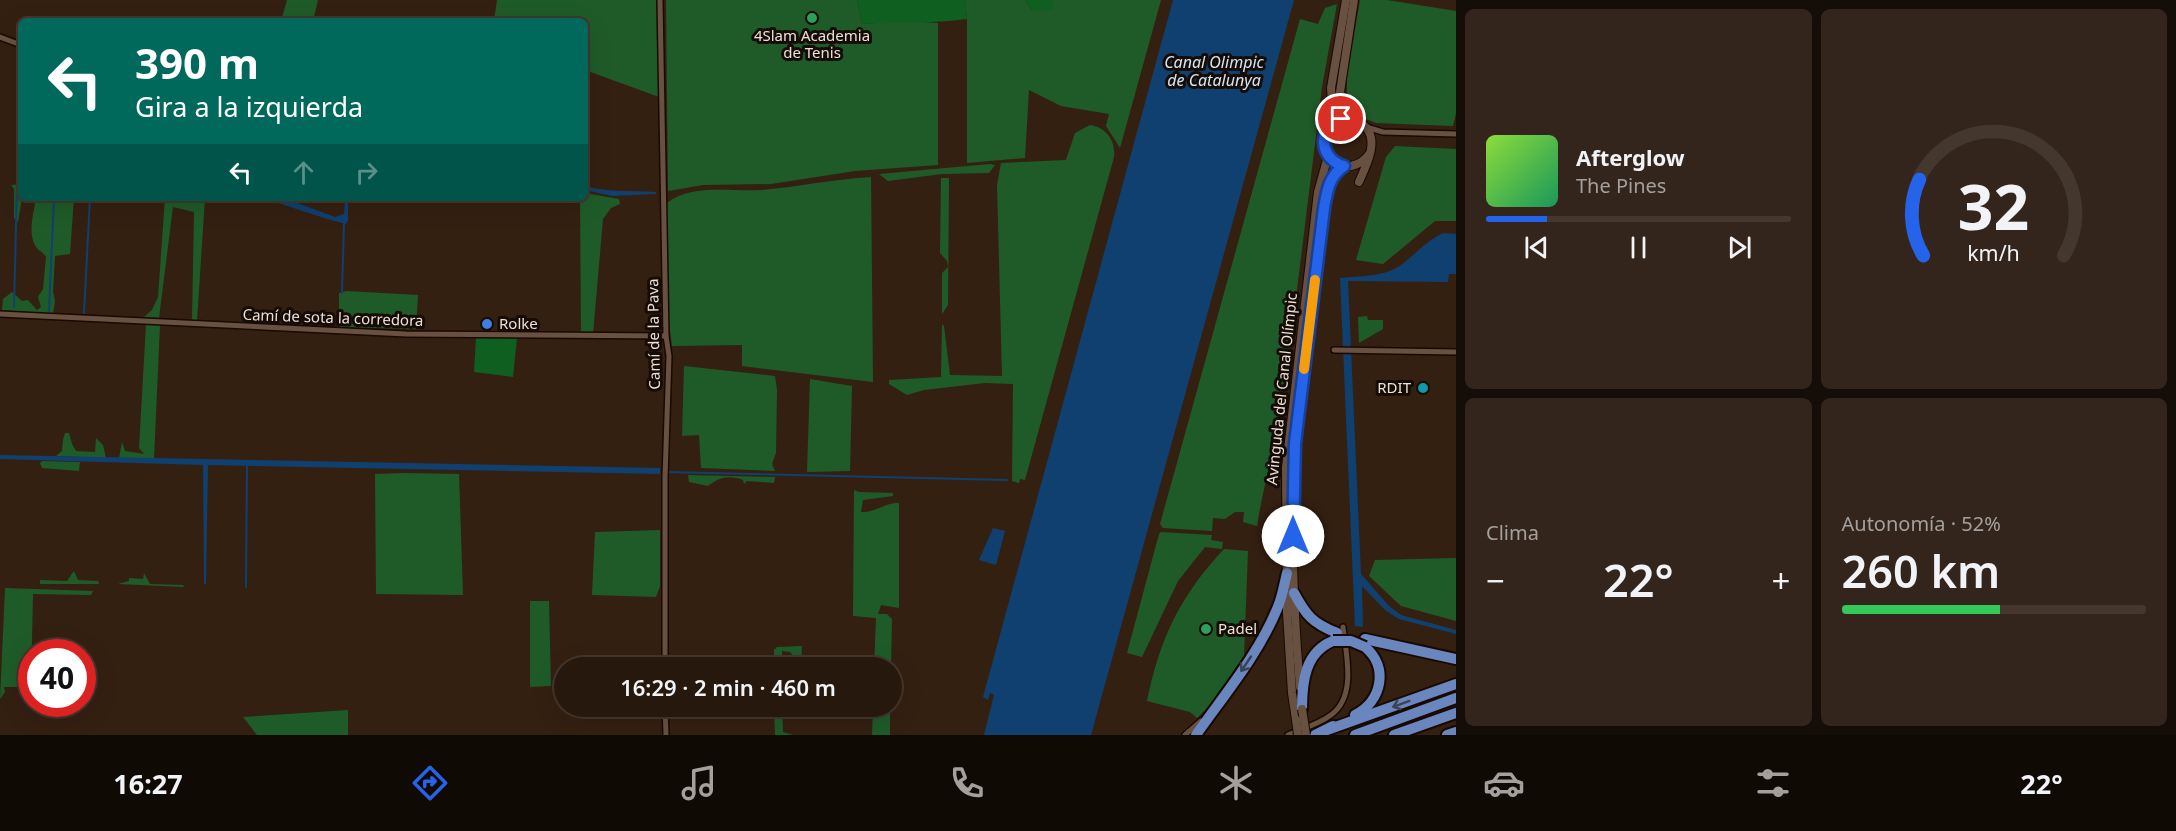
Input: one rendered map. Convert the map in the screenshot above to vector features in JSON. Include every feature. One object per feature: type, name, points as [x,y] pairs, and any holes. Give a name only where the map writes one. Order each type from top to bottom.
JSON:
[{"type":"highway","points":[[1196,735],[1266,632],[1281,599],[1287,573]]},
{"type":"highway","points":[[1294,593],[1310,619],[1351,641],[1456,659]]},
{"type":"highway","points":[[1302,709],[1302,690],[1310,663],[1320,648],[1338,633]]},
{"type":"highway","points":[[1327,730],[1359,714],[1371,703],[1377,693],[1380,681],[1378,665],[1365,643]]},
{"type":"highway","points":[[1315,735],[1456,684]]},
{"type":"highway","points":[[1355,735],[1456,698]]},
{"type":"highway","points":[[1394,735],[1456,712]]},
{"type":"highway","points":[[1447,735],[1456,732]]},
{"type":"street","name":"Camí de la Pava","points":[[660,0],[666,336],[669,356],[665,462],[665,657]]},
{"type":"street","points":[[1346,0],[1331,88],[1333,120],[1325,134],[1323,146],[1333,162],[1358,171],[1359,182],[1372,142],[1366,127]]},
{"type":"street","points":[[1354,0],[1340,92],[1344,107],[1354,120],[1366,127],[1383,132],[1456,134]]},
{"type":"street","points":[[0,37],[18,44]]},
{"type":"street","points":[[1330,126],[1341,119],[1354,120]]},
{"type":"street","points":[[1372,142],[1377,135],[1383,132]]},
{"type":"street","points":[[1348,166],[1360,163],[1370,153]]},
{"type":"street","name":"Avinguda del Canal Olímpic","points":[[1298,735],[1289,644],[1285,481],[1318,192],[1328,156]]},
{"type":"street","name":"Avinguda del Canal Olímpic","points":[[1306,735],[1294,593],[1293,482],[1301,391],[1328,188],[1334,175],[1348,166]]},
{"type":"street","name":"Camí de sota la corredora","points":[[0,314],[406,334],[666,336]]},
{"type":"street","points":[[1336,350],[1456,352]]},
{"type":"street","points":[[1288,735],[1330,716],[1342,703],[1347,686],[1338,633]]},
{"type":"street","points":[[1185,735],[1215,708]]},
{"type":"street","points":[[665,717],[666,735]]},
{"type":"green space","points":[[287,0],[318,0],[314,18],[282,18]]},
{"type":"green space","points":[[497,0],[658,0],[659,97],[588,71],[588,18],[494,18]]},
{"type":"green space","points":[[666,0],[857,0],[862,24],[907,21],[938,23],[938,165],[855,171],[771,184],[703,185],[668,191]]},
{"type":"green space","points":[[857,0],[965,0],[967,19],[862,24]]},
{"type":"green space","points":[[965,0],[1025,0],[1032,10],[1054,9],[1054,0],[1161,0],[1120,148],[1106,126],[1109,114],[1061,106],[1029,90],[1025,158],[967,163]]},
{"type":"green space","points":[[1025,0],[1054,0],[1054,10],[1032,10]]},
{"type":"green space","points":[[1360,0],[1387,0],[1456,11],[1456,113],[1453,126],[1376,123],[1363,118],[1352,109],[1347,97],[1347,79]]},
{"type":"green space","points":[[1337,4],[1322,87],[1284,395],[1257,526],[1243,522],[1244,512],[1235,512],[1225,519],[1213,518],[1212,531],[1163,528],[1160,524],[1300,19],[1318,24],[1325,8]]},
{"type":"green space","points":[[1090,125],[1101,129],[1112,140],[1114,157],[1025,480],[1020,479],[1019,483],[1012,481],[1013,384],[985,383],[924,390],[907,395],[889,384],[889,380],[941,377],[942,324],[950,375],[1002,376],[997,185],[1001,163],[1066,160],[1075,133]]},
{"type":"green space","points":[[1395,146],[1456,149],[1456,221],[1435,221],[1383,264],[1356,260],[1386,157]]},
{"type":"green space","points":[[995,165],[989,173],[942,174],[888,181],[879,174]]},
{"type":"green space","points":[[871,177],[873,382],[742,366],[742,345],[672,346],[668,316],[667,203],[688,193],[700,191],[761,190]]},
{"type":"green space","points":[[941,178],[949,178],[948,305],[942,314],[942,273],[948,267],[947,261],[940,253]]},
{"type":"green space","points":[[18,184],[18,201],[22,201],[18,222],[14,218],[14,189],[11,185]]},
{"type":"green space","points":[[588,194],[619,199],[620,204],[611,208],[603,219],[593,334],[581,334],[580,201],[588,201]]},
{"type":"green space","points":[[36,201],[74,201],[70,254],[55,256],[53,314],[2,310],[3,299],[12,292],[22,301],[28,300],[37,310],[41,307],[38,297],[43,289],[46,257],[33,242],[32,223]]},
{"type":"green space","points":[[165,201],[205,201],[197,321],[192,320],[194,212],[173,207],[159,318],[144,317],[152,310],[158,297]]},
{"type":"green space","points":[[346,291],[418,295],[416,329],[339,327],[339,293]]},
{"type":"green space","points":[[1367,316],[1368,320],[1383,320],[1383,329],[1359,343],[1358,317]]},
{"type":"green space","points":[[146,324],[160,325],[154,459],[119,458],[122,442],[125,451],[144,454],[139,448]]},
{"type":"green space","points":[[476,338],[517,338],[513,377],[474,372]]},
{"type":"green space","points":[[684,366],[775,376],[777,390],[776,453],[772,464],[775,471],[701,468],[699,435],[682,436]]},
{"type":"green space","points":[[810,379],[852,386],[850,471],[807,472]]},
{"type":"green space","points":[[65,433],[69,433],[76,451],[95,452],[96,438],[103,445],[106,458],[56,456],[62,451]]},
{"type":"green space","points":[[42,461],[80,462],[79,471],[42,468],[40,463]]},
{"type":"green space","points":[[375,474],[459,474],[463,595],[376,594]]},
{"type":"green space","points":[[688,475],[775,477],[774,483],[747,481],[744,484],[743,480],[725,478],[708,486],[689,482]]},
{"type":"green space","points":[[854,490],[893,493],[893,496],[863,500],[861,512],[899,503],[899,608],[881,605],[878,614],[887,614],[892,619],[891,657],[874,657],[876,618],[853,616]]},
{"type":"green space","points":[[660,530],[660,586],[656,597],[592,595],[595,532]]},
{"type":"green space","points":[[1161,532],[1212,535],[1211,540],[1223,542],[1222,549],[1205,547],[1178,581],[1142,657],[1127,653]]},
{"type":"green space","name":"Padel","points":[[1224,549],[1248,551],[1244,656],[1210,705],[1197,718],[1190,712],[1147,701],[1158,657],[1174,619],[1195,584]]},
{"type":"green space","points":[[1456,558],[1456,621],[1401,606],[1369,576],[1375,560]]},
{"type":"green space","points":[[74,571],[78,580],[98,581],[99,584],[40,584],[40,580],[67,581]]},
{"type":"green space","points":[[144,573],[150,584],[183,585],[184,587],[118,584],[129,581],[129,578],[143,579]]},
{"type":"green space","points":[[5,588],[93,591],[91,595],[33,594],[32,639],[18,639],[18,687],[4,687],[5,692],[0,699]]},
{"type":"green space","points":[[530,601],[549,601],[551,686],[530,687]]},
{"type":"green space","points":[[802,646],[801,657],[794,657],[790,652],[782,651],[782,657],[774,657],[774,650],[777,647]]},
{"type":"green space","points":[[348,710],[348,735],[257,735],[243,717]]},
{"type":"green space","points":[[774,717],[782,717],[783,732],[793,735],[775,735]]},
{"type":"green space","points":[[873,717],[890,717],[890,735],[872,735]]},
{"type":"water","name":"Canal Olimpic de Catalunya","points":[[1173,0],[1294,0],[1091,735],[984,735],[994,695],[990,693],[988,700],[983,697]]},
{"type":"water","points":[[588,187],[656,192],[656,194],[612,196],[588,191]]},
{"type":"water","points":[[272,201],[292,201],[335,217],[344,214],[345,201],[348,201],[346,224]]},
{"type":"water","points":[[1443,233],[1456,234],[1456,274],[1449,274],[1448,282],[1348,281],[1361,574],[1389,606],[1401,615],[1456,630],[1456,634],[1399,619],[1385,610],[1362,586],[1363,627],[1355,626],[1340,278],[1372,275],[1395,269]]},
{"type":"water","points":[[0,455],[660,468],[660,474],[208,465],[206,584],[204,584],[203,465],[0,459]]},
{"type":"water","points":[[993,528],[1005,531],[996,565],[979,560]]},
{"type":"waterway","points":[[14,307],[17,183]]},
{"type":"waterway","points":[[49,311],[54,201]]},
{"type":"waterway","points":[[84,313],[90,201]]},
{"type":"waterway","points":[[342,293],[344,223]]},
{"type":"waterway","points":[[246,587],[247,463]]},
{"type":"waterway","points":[[666,472],[1007,480]]},
{"type":"slow traffic","points":[[1304,369],[1315,280]]},
{"type":"place","name":"4Slam Academia de Tenis","points":[[812,18]]},
{"type":"place","name":"Rolke","points":[[487,324]]},
{"type":"place","name":"RDIT","points":[[1423,388]]},
{"type":"place","name":"Padel","points":[[1206,629]]},
{"type":"route","points":[[1293,536],[1295,443],[1324,208],[1331,180],[1344,166],[1333,162],[1323,146],[1325,134],[1330,126],[1341,119]]}]
